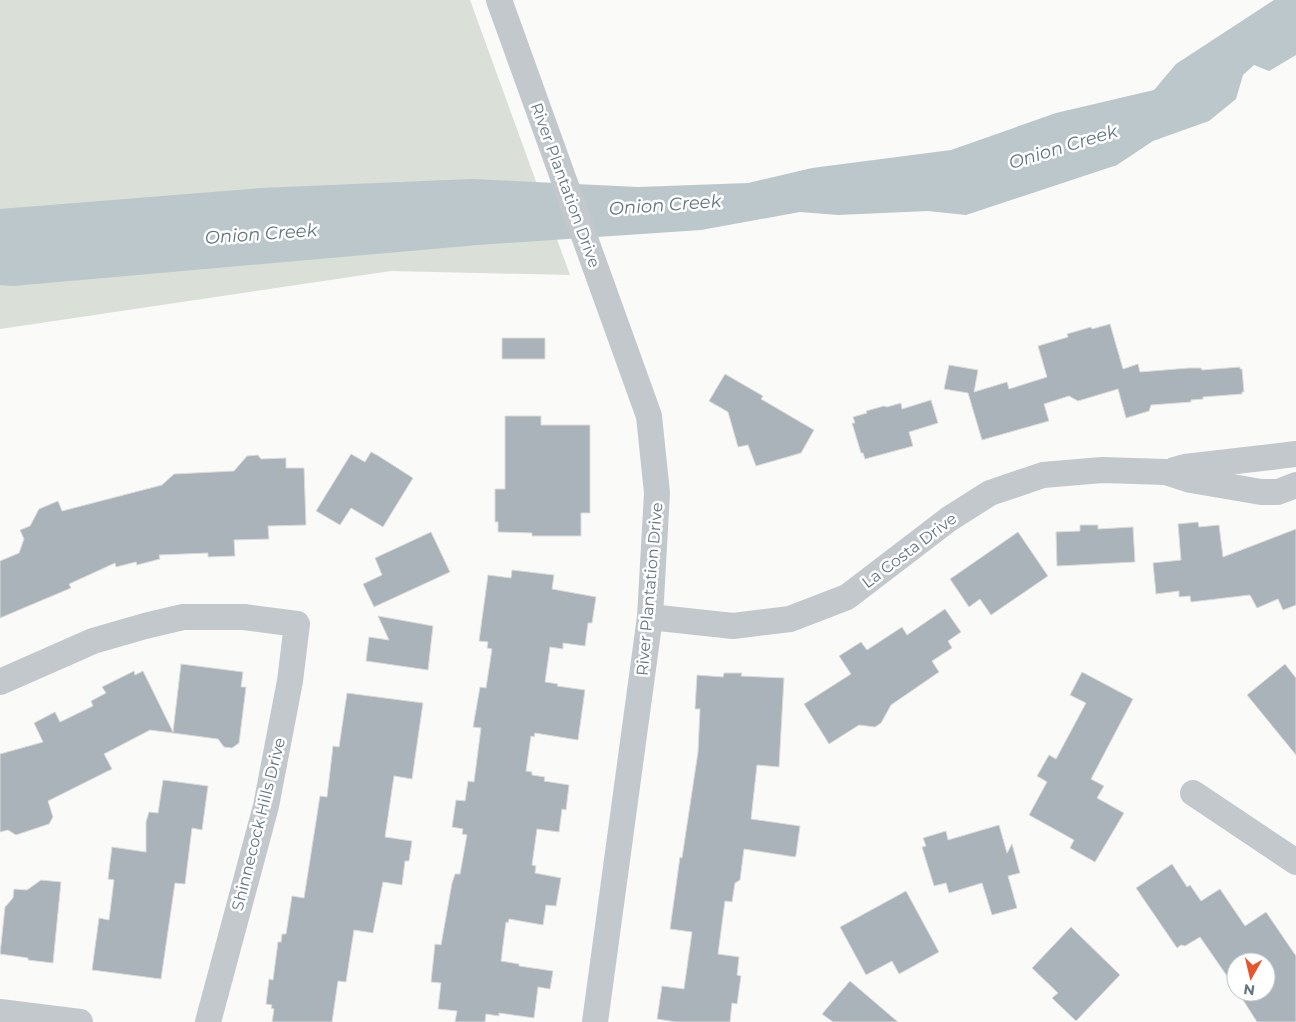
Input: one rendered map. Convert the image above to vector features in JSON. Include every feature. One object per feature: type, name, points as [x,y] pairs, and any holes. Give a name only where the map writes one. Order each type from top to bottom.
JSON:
[{"type":"street","name":"River Plantation Drive","points":[[499,0],[649,416],[657,493],[650,617],[595,1022]]},
{"type":"street","name":"La Costa Drive","points":[[1166,472],[1185,466],[1296,454]]},
{"type":"street","name":"La Costa Drive","points":[[650,617],[733,626],[790,619],[847,597],[949,519],[990,493],[1043,475],[1102,470],[1166,472],[1191,480],[1261,492],[1278,492],[1296,485]]},
{"type":"street","name":"Shinnecock Hills Drive","points":[[0,682],[93,641],[183,617],[244,617],[297,624],[290,681],[266,806],[208,1022]]},
{"type":"street","points":[[1193,793],[1296,862]]},
{"type":"street","points":[[0,1012],[80,1022]]},
{"type":"shaded area","points":[[0,0],[470,0],[570,275],[391,271],[0,329]]},
{"type":"water","name":"Onion Creek","points":[[1274,0],[1296,0],[1296,55],[1269,71],[1254,65],[1243,75],[1236,99],[1209,121],[1153,141],[1117,165],[966,215],[928,211],[838,215],[800,212],[701,230],[478,245],[13,286],[0,285],[0,209],[261,188],[471,179],[638,187],[748,183],[812,168],[951,150],[1056,113],[1154,90],[1176,64]]},
{"type":"building","points":[[1110,324],[1123,369],[1138,364],[1140,372],[1189,368],[1201,368],[1202,370],[1240,367],[1242,369],[1244,392],[1242,394],[1203,397],[1203,399],[1191,400],[1191,402],[1151,405],[1149,411],[1126,418],[1118,389],[1078,401],[1069,396],[1044,404],[1049,421],[982,440],[968,393],[944,389],[949,365],[978,370],[974,392],[1007,382],[1009,389],[1047,377],[1038,346],[1068,337],[1067,334]]},
{"type":"building","points":[[502,338],[545,338],[545,359],[502,359]]},
{"type":"building","points":[[725,374],[763,396],[761,399],[814,430],[801,453],[756,466],[748,445],[738,447],[728,412],[709,401]]},
{"type":"building","points":[[931,400],[938,423],[909,432],[913,446],[865,459],[863,453],[861,453],[852,423],[855,423],[853,417],[884,406],[887,407],[901,403],[902,409]]},
{"type":"building","points":[[505,416],[541,416],[541,425],[590,425],[590,513],[581,513],[581,536],[532,536],[532,533],[498,532],[498,522],[495,522],[495,489],[505,489]]},
{"type":"building","points":[[371,452],[413,478],[383,527],[351,508],[340,525],[316,511],[351,454],[365,462]]},
{"type":"building","points":[[258,455],[261,459],[286,458],[286,468],[304,468],[306,525],[268,526],[269,539],[234,540],[235,556],[208,557],[208,553],[159,555],[160,559],[137,565],[136,562],[116,567],[115,563],[69,584],[71,588],[0,618],[0,561],[19,553],[24,539],[20,530],[30,526],[39,509],[58,501],[62,511],[162,485],[174,474],[234,471],[247,456]]},
{"type":"building","points":[[1198,522],[1199,527],[1219,525],[1223,557],[1296,529],[1296,605],[1283,610],[1278,599],[1257,608],[1250,595],[1191,602],[1190,596],[1179,597],[1179,591],[1156,594],[1153,563],[1181,560],[1178,524]]},
{"type":"building","points":[[1080,525],[1098,525],[1098,529],[1133,527],[1135,562],[1057,566],[1056,532],[1080,531]]},
{"type":"building","points":[[431,532],[450,572],[374,607],[363,584],[382,575],[375,558]]},
{"type":"building","points":[[1018,532],[1048,576],[991,615],[980,599],[969,607],[950,579]]},
{"type":"building","points":[[512,570],[554,575],[552,589],[596,597],[592,623],[588,623],[585,646],[563,643],[563,649],[550,647],[545,682],[558,684],[557,686],[585,690],[578,740],[535,733],[534,737],[531,736],[526,771],[532,772],[532,775],[545,777],[544,781],[569,785],[566,810],[562,809],[559,832],[537,829],[532,865],[536,866],[535,873],[561,878],[556,906],[546,905],[543,925],[509,919],[508,923],[506,922],[501,961],[519,964],[519,966],[553,971],[550,989],[538,987],[534,1018],[499,1013],[499,1016],[486,1014],[485,1022],[455,1022],[457,1011],[438,1009],[441,983],[431,982],[435,944],[441,945],[452,883],[455,874],[460,874],[467,835],[462,834],[463,829],[452,827],[456,800],[465,801],[468,781],[474,782],[481,728],[473,727],[480,687],[486,688],[492,649],[487,648],[488,642],[479,641],[488,575],[511,578]]},
{"type":"building","points":[[945,609],[961,632],[948,641],[952,648],[932,661],[939,672],[891,705],[881,723],[875,727],[859,725],[829,744],[804,704],[851,674],[839,656],[861,642],[867,650],[902,627],[907,635]]},
{"type":"building","points":[[378,616],[433,626],[428,670],[366,661],[369,637],[389,640]]},
{"type":"building","points":[[181,664],[243,672],[241,687],[246,687],[239,743],[232,748],[224,747],[218,739],[150,730],[104,754],[112,769],[48,801],[53,817],[49,824],[16,835],[8,830],[0,832],[0,754],[43,742],[34,723],[55,712],[60,722],[93,706],[91,701],[106,693],[102,687],[134,671],[135,675],[143,671],[173,732]]},
{"type":"building","points":[[1285,664],[1296,678],[1296,755],[1247,695]]},
{"type":"building","points":[[1082,672],[1133,699],[1091,779],[1104,786],[1097,798],[1124,813],[1095,862],[1070,848],[1074,840],[1029,815],[1047,782],[1037,776],[1049,755],[1056,759],[1086,703],[1070,695]]},
{"type":"building","points":[[724,673],[742,673],[741,676],[784,678],[779,767],[757,765],[751,819],[800,826],[796,855],[795,857],[744,849],[740,880],[735,883],[732,902],[725,901],[718,954],[739,957],[737,975],[741,976],[737,1004],[732,1003],[730,1022],[676,1022],[657,1019],[662,986],[684,989],[692,932],[670,929],[698,752],[700,709],[695,709],[697,675],[723,677]]},
{"type":"building","points":[[347,693],[423,703],[412,779],[394,776],[385,837],[412,841],[409,861],[405,861],[402,885],[383,882],[373,933],[354,930],[346,982],[338,981],[332,1022],[272,1022],[274,1009],[271,1008],[272,1005],[266,1004],[269,979],[273,980],[278,942],[281,942],[282,934],[286,934],[292,896],[304,898],[320,796],[327,797],[333,746],[339,747]]},
{"type":"building","points":[[163,780],[208,786],[202,830],[192,828],[185,884],[175,883],[161,979],[92,970],[99,918],[109,920],[114,880],[108,879],[112,847],[146,852],[146,822],[149,812],[158,813]]},
{"type":"building","points":[[999,825],[1007,853],[1012,844],[1020,873],[1008,876],[1017,908],[992,915],[982,883],[949,893],[946,883],[934,886],[922,847],[926,846],[923,838],[946,831],[948,840]]},
{"type":"building","points":[[1172,864],[1187,887],[1190,885],[1201,901],[1220,889],[1245,926],[1266,912],[1296,956],[1296,1022],[1257,1022],[1244,1002],[1276,1002],[1276,952],[1226,952],[1226,975],[1200,937],[1185,946],[1181,945],[1177,948],[1136,888]]},
{"type":"building","points":[[41,880],[61,882],[53,963],[0,954],[5,907],[13,898],[14,889],[27,890]]},
{"type":"building","points":[[906,891],[939,952],[899,974],[892,961],[866,975],[840,927]]},
{"type":"building","points":[[1071,927],[1120,975],[1076,1021],[1052,998],[1058,993],[1032,968]]},
{"type":"building","points":[[850,981],[898,1022],[833,1022],[822,1014]]}]
